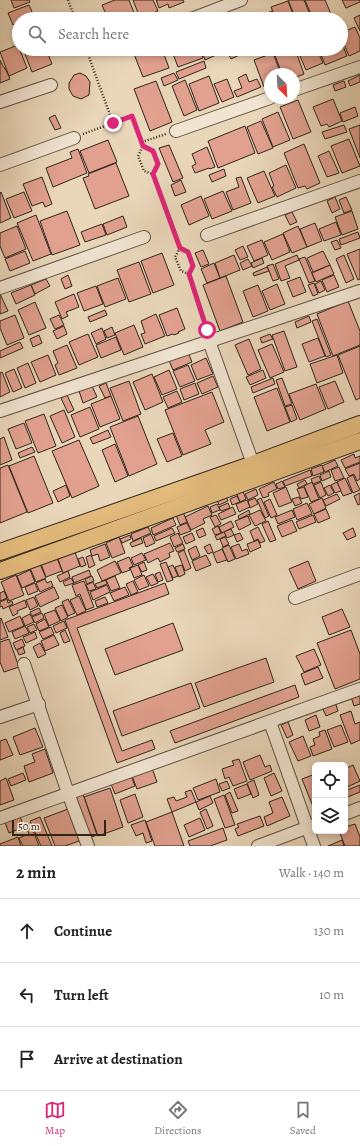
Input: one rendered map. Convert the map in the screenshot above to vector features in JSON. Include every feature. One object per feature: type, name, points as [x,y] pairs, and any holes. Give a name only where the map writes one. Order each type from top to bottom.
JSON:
[{"type":"main road","points":[[0,552],[253,464],[360,424]]},
{"type":"main road","points":[[0,571],[360,441]]},
{"type":"street","points":[[209,12],[241,0]]},
{"type":"street","points":[[300,88],[360,67]]},
{"type":"street","points":[[0,102],[51,85]]},
{"type":"street","points":[[176,131],[264,100]]},
{"type":"street","points":[[0,164],[74,138]]},
{"type":"street","points":[[207,236],[360,181]]},
{"type":"street","points":[[0,288],[144,237]]},
{"type":"street","points":[[0,411],[360,291]]},
{"type":"street","points":[[210,341],[253,464]]},
{"type":"street","points":[[295,598],[360,574]]},
{"type":"street","points":[[24,664],[68,793],[88,846]]},
{"type":"street","points":[[0,818],[360,689]]},
{"type":"street","points":[[0,717],[38,704]]},
{"type":"street","points":[[270,722],[311,826],[314,846]]},
{"type":"street","points":[[348,813],[360,808]]},
{"type":"street","points":[[258,846],[311,826]]},
{"type":"path","points":[[68,0],[72,12]]},
{"type":"path","points":[[89,56],[113,123]]},
{"type":"path","points":[[74,138],[132,116],[142,144],[153,151],[158,164],[153,174]]},
{"type":"path","points":[[142,144],[176,131]]},
{"type":"path","points":[[142,144],[138,156],[144,170],[153,174],[180,248],[188,252],[193,266],[189,274],[210,341]]},
{"type":"path","points":[[180,248],[175,257],[181,271],[189,274]]},
{"type":"building","points":[[11,0],[29,0],[30,2],[14,8]]},
{"type":"building","points":[[115,0],[129,0],[134,12],[105,12],[102,5]]},
{"type":"building","points":[[133,0],[153,0],[158,11],[155,12],[138,12]]},
{"type":"building","points":[[156,0],[183,0],[184,2],[169,8],[168,4],[159,8]]},
{"type":"building","points":[[288,0],[304,0],[309,12],[293,12]]},
{"type":"building","points":[[305,0],[325,0],[330,12],[310,12]]},
{"type":"building","points":[[342,0],[360,0],[360,2],[346,8]]},
{"type":"building","points":[[288,1],[292,12],[273,12],[271,7]]},
{"type":"building","points":[[29,5],[32,12],[12,12],[12,23],[8,13]]},
{"type":"building","points":[[360,15],[360,31],[354,18]]},
{"type":"building","points":[[355,27],[360,38],[360,51],[349,56],[348,54],[348,30]]},
{"type":"building","points":[[12,47],[12,56],[22,56],[27,68],[9,76],[0,52]]},
{"type":"building","points":[[26,56],[49,56],[52,64],[32,72]]},
{"type":"building","points":[[135,56],[165,56],[169,68],[143,77]]},
{"type":"building","points":[[174,56],[202,56],[203,58],[178,67]]},
{"type":"building","points":[[204,56],[214,56],[205,60]]},
{"type":"building","points":[[230,56],[237,56],[231,59]]},
{"type":"building","points":[[265,56],[274,56],[279,68],[264,68],[264,87],[254,60]]},
{"type":"building","points":[[275,56],[298,56],[304,74],[300,76],[300,68],[280,68]]},
{"type":"building","points":[[300,56],[320,56],[323,63],[306,70]]},
{"type":"building","points":[[322,56],[347,56],[325,65]]},
{"type":"building","points":[[0,60],[10,79],[0,83]]},
{"type":"building","points":[[204,61],[206,68],[179,79],[176,72]]},
{"type":"building","points":[[80,73],[86,76],[90,82],[89,95],[81,99],[73,96],[69,89],[69,83],[74,75]]},
{"type":"building","points":[[174,73],[178,80],[164,86],[161,78]]},
{"type":"building","points":[[246,74],[249,82],[257,79],[261,87],[237,97],[234,91],[242,88],[238,78]]},
{"type":"building","points":[[360,75],[360,82],[350,86],[348,81]]},
{"type":"building","points":[[209,76],[219,103],[199,111],[189,84]]},
{"type":"building","points":[[227,79],[234,97],[222,102],[214,84]]},
{"type":"building","points":[[185,80],[197,110],[184,116],[172,86]]},
{"type":"building","points":[[156,81],[172,122],[150,131],[134,89]]},
{"type":"building","points":[[344,81],[346,87],[335,91],[333,85]]},
{"type":"building","points":[[333,99],[342,121],[329,127],[327,124],[321,126],[313,107]]},
{"type":"building","points":[[288,104],[300,104],[311,132],[293,139],[280,107]]},
{"type":"building","points":[[355,107],[358,116],[343,122],[340,113]]},
{"type":"building","points":[[278,112],[290,140],[273,147],[262,119]]},
{"type":"building","points":[[55,115],[61,128],[55,130],[49,118]]},
{"type":"building","points":[[261,121],[273,148],[258,154],[247,127]]},
{"type":"building","points":[[344,125],[347,132],[325,139],[322,132]]},
{"type":"building","points":[[360,125],[360,158],[349,129]]},
{"type":"building","points":[[245,126],[255,153],[218,168],[208,141]]},
{"type":"building","points":[[349,139],[360,166],[342,173],[331,146]]},
{"type":"building","points":[[108,140],[117,162],[89,173],[80,151]]},
{"type":"building","points":[[304,144],[320,183],[307,189],[305,186],[298,188],[284,153]]},
{"type":"building","points":[[169,145],[183,178],[173,182],[159,148]]},
{"type":"building","points":[[207,147],[215,167],[195,173],[192,166],[196,164],[192,154]]},
{"type":"building","points":[[78,149],[87,173],[53,187],[46,168],[72,158],[70,152]]},
{"type":"building","points":[[329,151],[339,173],[327,177],[318,156]]},
{"type":"building","points":[[116,163],[129,196],[95,209],[83,178],[89,176],[88,174]]},
{"type":"building","points":[[286,165],[296,188],[277,197],[272,187],[274,186],[269,173]]},
{"type":"building","points":[[224,169],[226,176],[212,182],[209,175]]},
{"type":"building","points":[[264,171],[275,196],[258,203],[247,178]]},
{"type":"building","points":[[42,177],[52,204],[45,207],[43,202],[32,206],[23,184]]},
{"type":"building","points":[[241,177],[251,203],[233,210],[226,192],[239,187],[236,178]]},
{"type":"building","points":[[181,180],[186,192],[175,196],[171,185]]},
{"type":"building","points":[[223,191],[232,211],[212,219],[204,199]]},
{"type":"building","points":[[1,192],[11,218],[0,223],[0,193]]},
{"type":"building","points":[[24,192],[32,211],[14,218],[6,199]]},
{"type":"building","points":[[201,196],[209,216],[189,225],[181,205]]},
{"type":"building","points":[[335,197],[340,209],[332,213],[327,201]]},
{"type":"building","points":[[346,197],[352,210],[344,213],[339,200]]},
{"type":"building","points":[[67,211],[80,245],[52,255],[40,221]]},
{"type":"building","points":[[352,211],[358,229],[342,235],[335,217]]},
{"type":"building","points":[[292,212],[297,222],[290,225],[285,215]]},
{"type":"building","points":[[36,215],[51,254],[33,261],[17,223]]},
{"type":"building","points":[[123,216],[127,227],[107,235],[103,224]]},
{"type":"building","points":[[336,222],[341,235],[324,241],[319,229]]},
{"type":"building","points":[[315,223],[322,241],[307,247],[300,229]]},
{"type":"building","points":[[102,224],[106,235],[85,242],[81,232]]},
{"type":"building","points":[[17,226],[26,249],[5,258],[0,246],[0,233]]},
{"type":"building","points":[[298,226],[307,247],[292,253],[283,233]]},
{"type":"building","points":[[358,232],[360,238],[341,245],[339,239]]},
{"type":"building","points":[[283,234],[290,252],[272,260],[264,242]]},
{"type":"building","points":[[262,240],[268,255],[254,261],[247,246]]},
{"type":"building","points":[[337,240],[341,248],[335,250],[331,242]]},
{"type":"building","points":[[243,246],[248,257],[240,260],[235,250]]},
{"type":"building","points":[[360,249],[360,279],[358,280],[347,254]]},
{"type":"building","points":[[203,250],[209,264],[201,267],[195,253]]},
{"type":"building","points":[[25,251],[30,263],[10,271],[5,259]]},
{"type":"building","points":[[323,251],[330,265],[313,272],[307,258]]},
{"type":"building","points":[[162,253],[174,285],[153,293],[141,261]]},
{"type":"building","points":[[234,255],[240,270],[220,278],[215,263]]},
{"type":"building","points":[[297,255],[299,260],[285,266],[290,278],[281,281],[275,264]]},
{"type":"building","points":[[344,255],[354,279],[346,283],[336,259]]},
{"type":"building","points":[[305,257],[315,281],[309,283],[299,259]]},
{"type":"building","points":[[262,258],[264,263],[253,268],[251,263]]},
{"type":"building","points":[[248,259],[252,266],[243,270],[240,263]]},
{"type":"building","points":[[139,262],[151,294],[129,302],[117,270]]},
{"type":"building","points":[[214,263],[220,278],[207,283],[201,269]]},
{"type":"building","points":[[273,264],[279,279],[273,281],[267,266]]},
{"type":"building","points":[[330,265],[334,274],[316,282],[312,273]]},
{"type":"building","points":[[267,267],[269,271],[254,276],[253,273]]},
{"type":"building","points":[[68,275],[72,286],[65,289],[61,279]]},
{"type":"building","points":[[334,275],[339,287],[327,292],[322,280]]},
{"type":"building","points":[[226,276],[243,322],[220,331],[203,285]]},
{"type":"building","points":[[300,277],[306,292],[293,297],[287,282]]},
{"type":"building","points":[[118,278],[126,299],[105,307],[97,286]]},
{"type":"building","points":[[46,279],[50,286],[35,294],[31,285]]},
{"type":"building","points":[[321,281],[325,290],[319,293],[315,284]]},
{"type":"building","points":[[314,283],[318,294],[313,296],[308,285]]},
{"type":"building","points":[[277,284],[285,304],[270,310],[262,291]]},
{"type":"building","points":[[31,285],[35,295],[16,304],[11,293]]},
{"type":"building","points":[[258,285],[268,311],[253,317],[243,291]]},
{"type":"building","points":[[96,286],[103,304],[84,311],[77,293]]},
{"type":"building","points":[[0,294],[8,311],[0,314]]},
{"type":"building","points":[[74,294],[79,307],[66,312],[68,316],[62,319],[55,302]]},
{"type":"building","points":[[348,301],[360,331],[360,345],[333,356],[317,314]]},
{"type":"building","points":[[35,302],[46,328],[29,335],[18,310]]},
{"type":"building","points":[[177,308],[185,329],[174,335],[167,336],[159,315]]},
{"type":"building","points":[[105,310],[107,315],[90,322],[88,317]]},
{"type":"building","points":[[156,314],[165,336],[145,344],[141,334],[145,333],[141,321]]},
{"type":"building","points":[[15,315],[24,338],[7,345],[0,328],[0,321]]},
{"type":"building","points":[[59,315],[64,325],[55,329],[50,319]]},
{"type":"building","points":[[309,316],[311,322],[297,328],[295,322]]},
{"type":"building","points":[[317,319],[331,355],[326,357],[312,321]]},
{"type":"building","points":[[134,325],[143,347],[124,355],[115,333]]},
{"type":"building","points":[[64,326],[67,334],[57,339],[53,331]]},
{"type":"building","points":[[112,327],[115,335],[107,338],[104,331]]},
{"type":"building","points":[[102,328],[106,339],[96,344],[91,333]]},
{"type":"building","points":[[284,331],[297,367],[285,371],[272,335]]},
{"type":"building","points":[[88,334],[98,357],[79,365],[69,342]]},
{"type":"building","points":[[270,334],[273,339],[262,343],[260,338]]},
{"type":"building","points":[[39,335],[42,343],[33,347],[30,339]]},
{"type":"building","points":[[116,337],[121,350],[101,358],[96,345]]},
{"type":"building","points":[[318,338],[325,356],[309,362],[302,344]]},
{"type":"building","points":[[249,339],[261,369],[248,375],[235,345]]},
{"type":"building","points":[[20,342],[23,348],[0,358],[0,351]]},
{"type":"building","points":[[272,344],[284,372],[270,378],[258,350]]},
{"type":"building","points":[[67,345],[77,368],[59,375],[55,365],[58,363],[53,351]]},
{"type":"building","points":[[360,346],[360,398],[356,400],[338,355]]},
{"type":"building","points":[[187,350],[192,362],[173,370],[168,358]]},
{"type":"building","points":[[48,355],[56,375],[40,382],[31,362]]},
{"type":"building","points":[[337,355],[343,373],[317,383],[310,364]]},
{"type":"building","points":[[206,358],[213,374],[197,380],[191,365]]},
{"type":"building","points":[[28,363],[36,383],[25,388],[17,368]]},
{"type":"building","points":[[188,365],[195,381],[180,387],[173,371]]},
{"type":"building","points":[[14,369],[22,388],[13,392],[5,373]]},
{"type":"building","points":[[169,370],[177,389],[162,395],[154,377]]},
{"type":"building","points":[[263,370],[266,378],[250,385],[246,377]]},
{"type":"building","points":[[2,372],[10,392],[0,397],[0,373]]},
{"type":"building","points":[[152,374],[163,402],[145,410],[133,382]]},
{"type":"building","points":[[213,376],[218,387],[202,394],[197,383]]},
{"type":"building","points":[[273,378],[275,384],[253,393],[251,387]]},
{"type":"building","points":[[282,378],[292,404],[285,406],[276,380]]},
{"type":"building","points":[[129,381],[141,414],[123,421],[110,388]]},
{"type":"building","points":[[335,381],[344,402],[328,409],[319,387]]},
{"type":"building","points":[[106,383],[111,396],[105,398],[99,386]]},
{"type":"building","points":[[195,383],[199,394],[184,400],[180,389]]},
{"type":"building","points":[[316,384],[326,409],[300,420],[289,394]]},
{"type":"building","points":[[92,386],[97,397],[83,403],[79,391]]},
{"type":"building","points":[[277,388],[290,422],[267,431],[254,397]]},
{"type":"building","points":[[177,391],[182,402],[168,408],[163,397]]},
{"type":"building","points":[[212,392],[224,422],[205,430],[211,444],[183,455],[165,410]]},
{"type":"building","points":[[67,395],[74,410],[68,413],[61,398]]},
{"type":"building","points":[[111,396],[120,419],[100,427],[91,404]]},
{"type":"building","points":[[292,405],[297,419],[291,422],[285,407]]},
{"type":"building","points":[[90,407],[99,429],[80,437],[71,415]]},
{"type":"building","points":[[64,410],[75,437],[62,443],[50,416]]},
{"type":"building","points":[[44,414],[56,446],[38,453],[25,421]]},
{"type":"building","points":[[138,416],[157,464],[129,476],[110,427]]},
{"type":"building","points":[[24,423],[32,443],[16,449],[8,429]]},
{"type":"building","points":[[108,430],[111,437],[93,444],[90,438]]},
{"type":"building","points":[[173,433],[182,456],[167,462],[157,439]]},
{"type":"building","points":[[4,437],[12,460],[0,465],[0,439]]},
{"type":"building","points":[[79,440],[99,486],[72,498],[52,451]]},
{"type":"building","points":[[115,444],[128,476],[115,482],[102,450]]},
{"type":"building","points":[[32,447],[35,452],[20,458],[18,453]]},
{"type":"building","points":[[354,454],[355,458],[360,456],[360,462],[345,468],[341,460]]},
{"type":"building","points":[[34,456],[53,503],[28,513],[9,466]]},
{"type":"building","points":[[335,460],[338,466],[325,472],[322,466]]},
{"type":"building","points":[[360,463],[360,479],[357,481],[354,474],[349,476],[345,469]]},
{"type":"building","points":[[8,465],[27,512],[0,523],[0,468]]},
{"type":"building","points":[[322,465],[324,472],[313,476],[311,469]]},
{"type":"building","points":[[339,467],[344,478],[335,481],[331,470]]},
{"type":"building","points":[[310,470],[312,476],[285,486],[283,481]]},
{"type":"building","points":[[329,471],[331,477],[322,481],[320,475]]},
{"type":"building","points":[[353,475],[360,490],[353,493],[347,478]]},
{"type":"building","points":[[319,476],[321,481],[313,484],[311,479]]},
{"type":"building","points":[[345,478],[352,493],[343,496],[337,482]]},
{"type":"building","points":[[305,480],[307,484],[299,488],[297,484]]},
{"type":"building","points":[[282,481],[285,487],[278,489],[276,484]]},
{"type":"building","points":[[274,482],[277,489],[268,493],[269,496],[263,498],[259,489]]},
{"type":"building","points":[[312,482],[319,499],[311,502],[304,486]]},
{"type":"building","points":[[321,482],[326,495],[320,498],[314,485]]},
{"type":"building","points":[[337,482],[341,491],[335,493],[331,485]]},
{"type":"building","points":[[66,485],[70,496],[58,502],[53,491]]},
{"type":"building","points":[[330,485],[334,493],[328,496],[324,488]]},
{"type":"building","points":[[286,487],[292,502],[279,507],[273,493]]},
{"type":"building","points":[[304,487],[308,497],[301,499],[297,489]]},
{"type":"building","points":[[242,489],[246,499],[240,502],[236,492]]},
{"type":"building","points":[[256,489],[258,495],[248,500],[245,494]]},
{"type":"building","points":[[360,493],[360,504],[358,505],[354,496]]},
{"type":"building","points":[[337,494],[340,499],[326,506],[323,500]]},
{"type":"building","points":[[226,496],[228,501],[219,505],[217,500]]},
{"type":"building","points":[[237,496],[240,502],[232,505],[230,499]]},
{"type":"building","points":[[299,497],[302,503],[295,506],[292,499]]},
{"type":"building","points":[[255,498],[258,504],[250,508],[248,501]]},
{"type":"building","points":[[261,498],[269,516],[265,518],[257,500]]},
{"type":"building","points":[[322,498],[326,508],[314,514],[309,504]]},
{"type":"building","points":[[270,499],[277,515],[271,518],[264,502]]},
{"type":"building","points":[[247,500],[250,507],[239,512],[236,504]]},
{"type":"building","points":[[228,503],[230,508],[221,511],[219,507]]},
{"type":"building","points":[[307,503],[312,514],[297,520],[293,509]]},
{"type":"building","points":[[217,504],[220,510],[212,513],[210,507]]},
{"type":"building","points":[[208,506],[212,515],[203,519],[205,523],[191,530],[185,517]]},
{"type":"building","points":[[233,507],[236,514],[221,520],[218,514]]},
{"type":"building","points":[[326,509],[330,518],[318,523],[314,514]]},
{"type":"building","points":[[249,510],[250,514],[239,519],[238,516]]},
{"type":"building","points":[[260,510],[266,521],[255,526],[249,515]]},
{"type":"building","points":[[292,510],[295,517],[278,524],[275,517]]},
{"type":"building","points":[[183,512],[187,522],[180,525],[176,515]]},
{"type":"building","points":[[216,515],[221,524],[215,527],[210,517]]},
{"type":"building","points":[[313,515],[316,522],[299,529],[296,522]]},
{"type":"building","points":[[248,516],[251,524],[239,530],[235,521]]},
{"type":"building","points":[[173,518],[176,525],[153,535],[151,528]]},
{"type":"building","points":[[292,520],[297,531],[282,537],[277,526]]},
{"type":"building","points":[[231,521],[234,527],[222,533],[219,527]]},
{"type":"building","points":[[268,521],[276,540],[270,542],[262,524]]},
{"type":"building","points":[[187,523],[191,531],[180,535],[177,527]]},
{"type":"building","points":[[218,526],[221,533],[215,535],[212,529]]},
{"type":"building","points":[[148,527],[151,533],[133,541],[131,534]]},
{"type":"building","points":[[258,527],[265,541],[260,543],[258,539],[254,541],[250,531]]},
{"type":"building","points":[[172,528],[175,533],[156,541],[154,536]]},
{"type":"building","points":[[203,528],[206,535],[199,538],[196,531]]},
{"type":"building","points":[[353,528],[356,536],[347,540],[343,533]]},
{"type":"building","points":[[231,529],[234,535],[227,538],[224,532]]},
{"type":"building","points":[[224,532],[226,536],[217,540],[215,536]]},
{"type":"building","points":[[178,533],[183,543],[174,547],[170,537]]},
{"type":"building","points":[[192,533],[195,540],[186,544],[183,537]]},
{"type":"building","points":[[240,533],[243,539],[237,542],[234,535]]},
{"type":"building","points":[[151,534],[155,543],[146,547],[143,538]]},
{"type":"building","points":[[130,535],[131,539],[122,543],[120,539]]},
{"type":"building","points":[[119,537],[125,553],[112,558],[106,543]]},
{"type":"building","points":[[225,537],[229,544],[223,547],[220,539]]},
{"type":"building","points":[[141,538],[143,543],[132,547],[130,543]]},
{"type":"building","points":[[258,540],[261,547],[250,552],[247,544]]},
{"type":"building","points":[[170,543],[174,551],[169,553],[170,557],[160,562],[158,558],[148,563],[144,554]]},
{"type":"building","points":[[105,544],[110,557],[100,561],[98,554],[92,556],[90,550]]},
{"type":"building","points":[[183,544],[185,549],[177,552],[175,548]]},
{"type":"building","points":[[210,544],[213,552],[208,554],[204,547]]},
{"type":"building","points":[[239,544],[242,551],[247,549],[249,554],[236,559],[231,547]]},
{"type":"building","points":[[229,545],[235,559],[228,562],[222,548]]},
{"type":"building","points":[[196,546],[200,556],[192,560],[188,550]]},
{"type":"building","points":[[222,549],[227,560],[217,563],[213,553]]},
{"type":"building","points":[[184,550],[191,568],[185,571],[178,553]]},
{"type":"building","points":[[75,552],[80,566],[63,573],[58,559]]},
{"type":"building","points":[[142,553],[146,560],[134,565],[131,558]]},
{"type":"building","points":[[91,555],[95,565],[89,568],[86,557]]},
{"type":"building","points":[[206,555],[211,565],[196,571],[192,561]]},
{"type":"building","points":[[83,557],[86,565],[81,567],[78,559]]},
{"type":"building","points":[[129,557],[133,566],[129,568],[130,570],[122,573],[117,562]]},
{"type":"building","points":[[57,558],[62,571],[46,577],[41,564]]},
{"type":"building","points":[[115,561],[121,573],[102,581],[97,570]]},
{"type":"building","points":[[308,561],[316,581],[298,589],[289,569]]},
{"type":"building","points":[[144,562],[147,570],[142,572],[138,565]]},
{"type":"building","points":[[166,562],[173,580],[167,582],[160,564]]},
{"type":"building","points":[[40,564],[46,578],[36,582],[30,568]]},
{"type":"building","points":[[138,565],[142,575],[134,578],[130,568]]},
{"type":"building","points":[[173,565],[178,576],[173,578],[168,567]]},
{"type":"building","points":[[182,565],[185,574],[179,577],[175,567]]},
{"type":"building","points":[[30,570],[35,582],[22,588],[17,576]]},
{"type":"building","points":[[89,570],[91,576],[74,583],[72,577]]},
{"type":"building","points":[[68,571],[70,577],[60,582],[57,576]]},
{"type":"building","points":[[160,572],[163,580],[158,582],[155,574]]},
{"type":"building","points":[[153,574],[158,583],[151,586],[146,577]]},
{"type":"building","points":[[16,575],[24,595],[9,601],[1,582]]},
{"type":"building","points":[[144,575],[149,586],[139,590],[134,580]]},
{"type":"building","points":[[92,576],[94,581],[87,584],[85,579]]},
{"type":"building","points":[[115,576],[120,588],[111,591],[106,580]]},
{"type":"building","points":[[71,578],[74,583],[65,586],[63,582]]},
{"type":"building","points":[[45,579],[47,583],[51,581],[53,586],[40,592],[36,583]]},
{"type":"building","points":[[106,580],[107,584],[97,588],[95,584]]},
{"type":"building","points":[[84,581],[94,607],[86,610],[80,594],[76,596],[72,585]]},
{"type":"building","points":[[133,581],[138,592],[131,595],[126,584]]},
{"type":"building","points":[[93,582],[96,589],[89,591],[86,585]]},
{"type":"building","points":[[35,583],[38,591],[28,595],[25,587]]},
{"type":"building","points":[[165,583],[169,594],[77,628],[122,751],[152,740],[155,749],[117,763],[65,620]]},
{"type":"building","points":[[107,585],[110,592],[93,600],[90,592]]},
{"type":"building","points":[[54,587],[59,598],[40,607],[35,596]]},
{"type":"building","points":[[125,587],[129,595],[114,601],[110,593]]},
{"type":"building","points":[[4,591],[7,598],[0,601],[0,593]]},
{"type":"building","points":[[79,596],[86,611],[77,615],[70,600]]},
{"type":"building","points":[[34,597],[38,606],[30,610],[26,600]]},
{"type":"building","points":[[105,597],[108,603],[97,607],[95,601]]},
{"type":"building","points":[[7,599],[8,603],[12,601],[13,604],[3,609],[2,606],[0,607],[0,602]]},
{"type":"building","points":[[68,599],[75,613],[68,616],[62,602]]},
{"type":"building","points":[[25,600],[27,607],[17,611],[18,613],[13,616],[9,607]]},
{"type":"building","points":[[62,605],[68,617],[61,621],[55,608]]},
{"type":"building","points":[[39,608],[41,612],[32,616],[30,612]]},
{"type":"building","points":[[342,609],[350,627],[329,635],[322,617]]},
{"type":"building","points":[[55,610],[60,621],[49,626],[44,614]]},
{"type":"building","points":[[42,613],[44,618],[35,623],[32,617]]},
{"type":"building","points":[[30,614],[34,622],[25,626],[22,618]]},
{"type":"building","points":[[20,616],[24,626],[9,632],[5,623]]},
{"type":"building","points":[[1,618],[8,637],[0,640],[0,619]]},
{"type":"building","points":[[45,619],[49,627],[39,631],[36,624]]},
{"type":"building","points":[[64,621],[67,628],[56,633],[53,626]]},
{"type":"building","points":[[173,623],[183,650],[115,675],[105,649]]},
{"type":"building","points":[[34,624],[37,630],[30,633],[27,627]]},
{"type":"building","points":[[25,626],[29,633],[15,639],[12,632]]},
{"type":"building","points":[[51,627],[54,634],[43,639],[39,632]]},
{"type":"building","points":[[65,630],[70,641],[64,643],[60,633]]},
{"type":"building","points":[[351,630],[360,654],[360,679],[335,689],[317,643]]},
{"type":"building","points":[[35,632],[37,638],[26,643],[23,637]]},
{"type":"building","points":[[54,635],[59,645],[45,651],[41,641]]},
{"type":"building","points":[[9,639],[19,667],[4,672],[0,662],[0,642]]},
{"type":"building","points":[[22,639],[25,646],[16,650],[13,643]]},
{"type":"building","points":[[40,643],[46,654],[38,658],[33,647]]},
{"type":"building","points":[[23,647],[25,653],[19,655],[17,650]]},
{"type":"building","points":[[314,649],[321,665],[304,672],[296,656]]},
{"type":"building","points":[[266,658],[274,682],[204,707],[195,683]]},
{"type":"building","points":[[318,667],[323,678],[305,685],[301,674]]},
{"type":"building","points":[[191,683],[200,708],[122,736],[113,711]]},
{"type":"building","points":[[295,685],[299,697],[175,743],[170,731]]},
{"type":"building","points":[[360,694],[360,704],[354,706],[351,697]]},
{"type":"building","points":[[335,702],[338,711],[326,716],[322,707]]},
{"type":"building","points":[[351,711],[355,724],[360,722],[360,740],[351,744],[340,715]]},
{"type":"building","points":[[316,715],[320,727],[309,731],[305,720]]},
{"type":"building","points":[[288,722],[293,735],[287,738],[281,725]]},
{"type":"building","points":[[341,725],[348,742],[334,747],[327,730]]},
{"type":"building","points":[[35,728],[43,747],[20,755],[13,737]]},
{"type":"building","points":[[325,730],[332,749],[313,756],[310,747],[315,745],[313,739],[320,736],[319,732]]},
{"type":"building","points":[[303,736],[311,756],[298,761],[289,742]]},
{"type":"building","points":[[6,739],[13,755],[0,760],[0,741]]},
{"type":"building","points":[[45,749],[53,773],[29,782],[24,766],[35,762],[32,754]]},
{"type":"building","points":[[260,755],[265,767],[270,765],[272,771],[250,780],[243,762]]},
{"type":"building","points":[[239,759],[247,781],[233,786],[229,777],[225,779],[222,769],[234,765],[232,761]]},
{"type":"building","points":[[353,765],[360,781],[348,787],[348,768]]},
{"type":"building","points":[[152,768],[157,782],[137,789],[132,776]]},
{"type":"building","points":[[23,773],[26,780],[11,786],[8,779]]},
{"type":"building","points":[[274,773],[282,791],[271,796],[264,778]]},
{"type":"building","points":[[312,775],[312,804],[302,779]]},
{"type":"building","points":[[131,776],[135,786],[115,794],[111,784]]},
{"type":"building","points":[[6,778],[14,800],[0,805],[0,781]]},
{"type":"building","points":[[216,779],[220,792],[198,800],[193,788]]},
{"type":"building","points":[[254,780],[259,795],[253,798],[247,783]]},
{"type":"building","points":[[227,781],[230,788],[222,791],[219,784]]},
{"type":"building","points":[[247,784],[251,794],[238,799],[234,789]]},
{"type":"building","points":[[360,785],[360,792],[348,797],[348,790]]},
{"type":"building","points":[[110,788],[123,827],[98,836],[84,797]]},
{"type":"building","points":[[191,790],[196,802],[172,812],[167,799],[174,797],[176,801],[187,797],[185,792]]},
{"type":"building","points":[[230,792],[238,811],[232,813],[225,795]]},
{"type":"building","points":[[83,794],[97,835],[89,838],[74,797]]},
{"type":"building","points":[[135,794],[143,817],[128,823],[120,800]]},
{"type":"building","points":[[224,795],[235,825],[225,828],[214,799]]},
{"type":"building","points":[[210,796],[213,803],[199,810],[196,802]]},
{"type":"building","points":[[282,797],[290,816],[267,826],[264,817],[273,813],[269,802]]},
{"type":"building","points":[[68,809],[79,841],[65,846],[55,846],[44,818]]},
{"type":"building","points":[[206,809],[213,826],[207,829],[200,812]]},
{"type":"building","points":[[172,812],[184,846],[155,846],[146,822]]},
{"type":"building","points":[[19,814],[24,827],[9,833],[4,820]]},
{"type":"building","points":[[260,816],[264,826],[238,836],[235,829],[239,827],[237,824]]},
{"type":"building","points":[[40,817],[52,846],[41,846],[30,821]]},
{"type":"building","points":[[200,818],[205,830],[189,837],[184,825]]},
{"type":"building","points":[[145,820],[152,841],[146,843],[143,833],[136,836],[131,825]]},
{"type":"building","points":[[355,824],[360,837],[360,846],[345,846],[340,834],[348,834],[348,826]]},
{"type":"building","points":[[32,828],[39,846],[23,846],[19,838],[29,834],[27,830]]},
{"type":"building","points":[[223,828],[227,840],[210,846],[190,846],[188,841]]},
{"type":"building","points":[[18,837],[21,846],[0,846],[0,844]]},
{"type":"building","points":[[342,840],[344,846],[328,846]]},
{"type":"route","points":[[113,123],[132,116],[143,146],[153,151],[158,164],[153,174],[180,248],[188,252],[193,266],[189,274],[207,330]]}]
